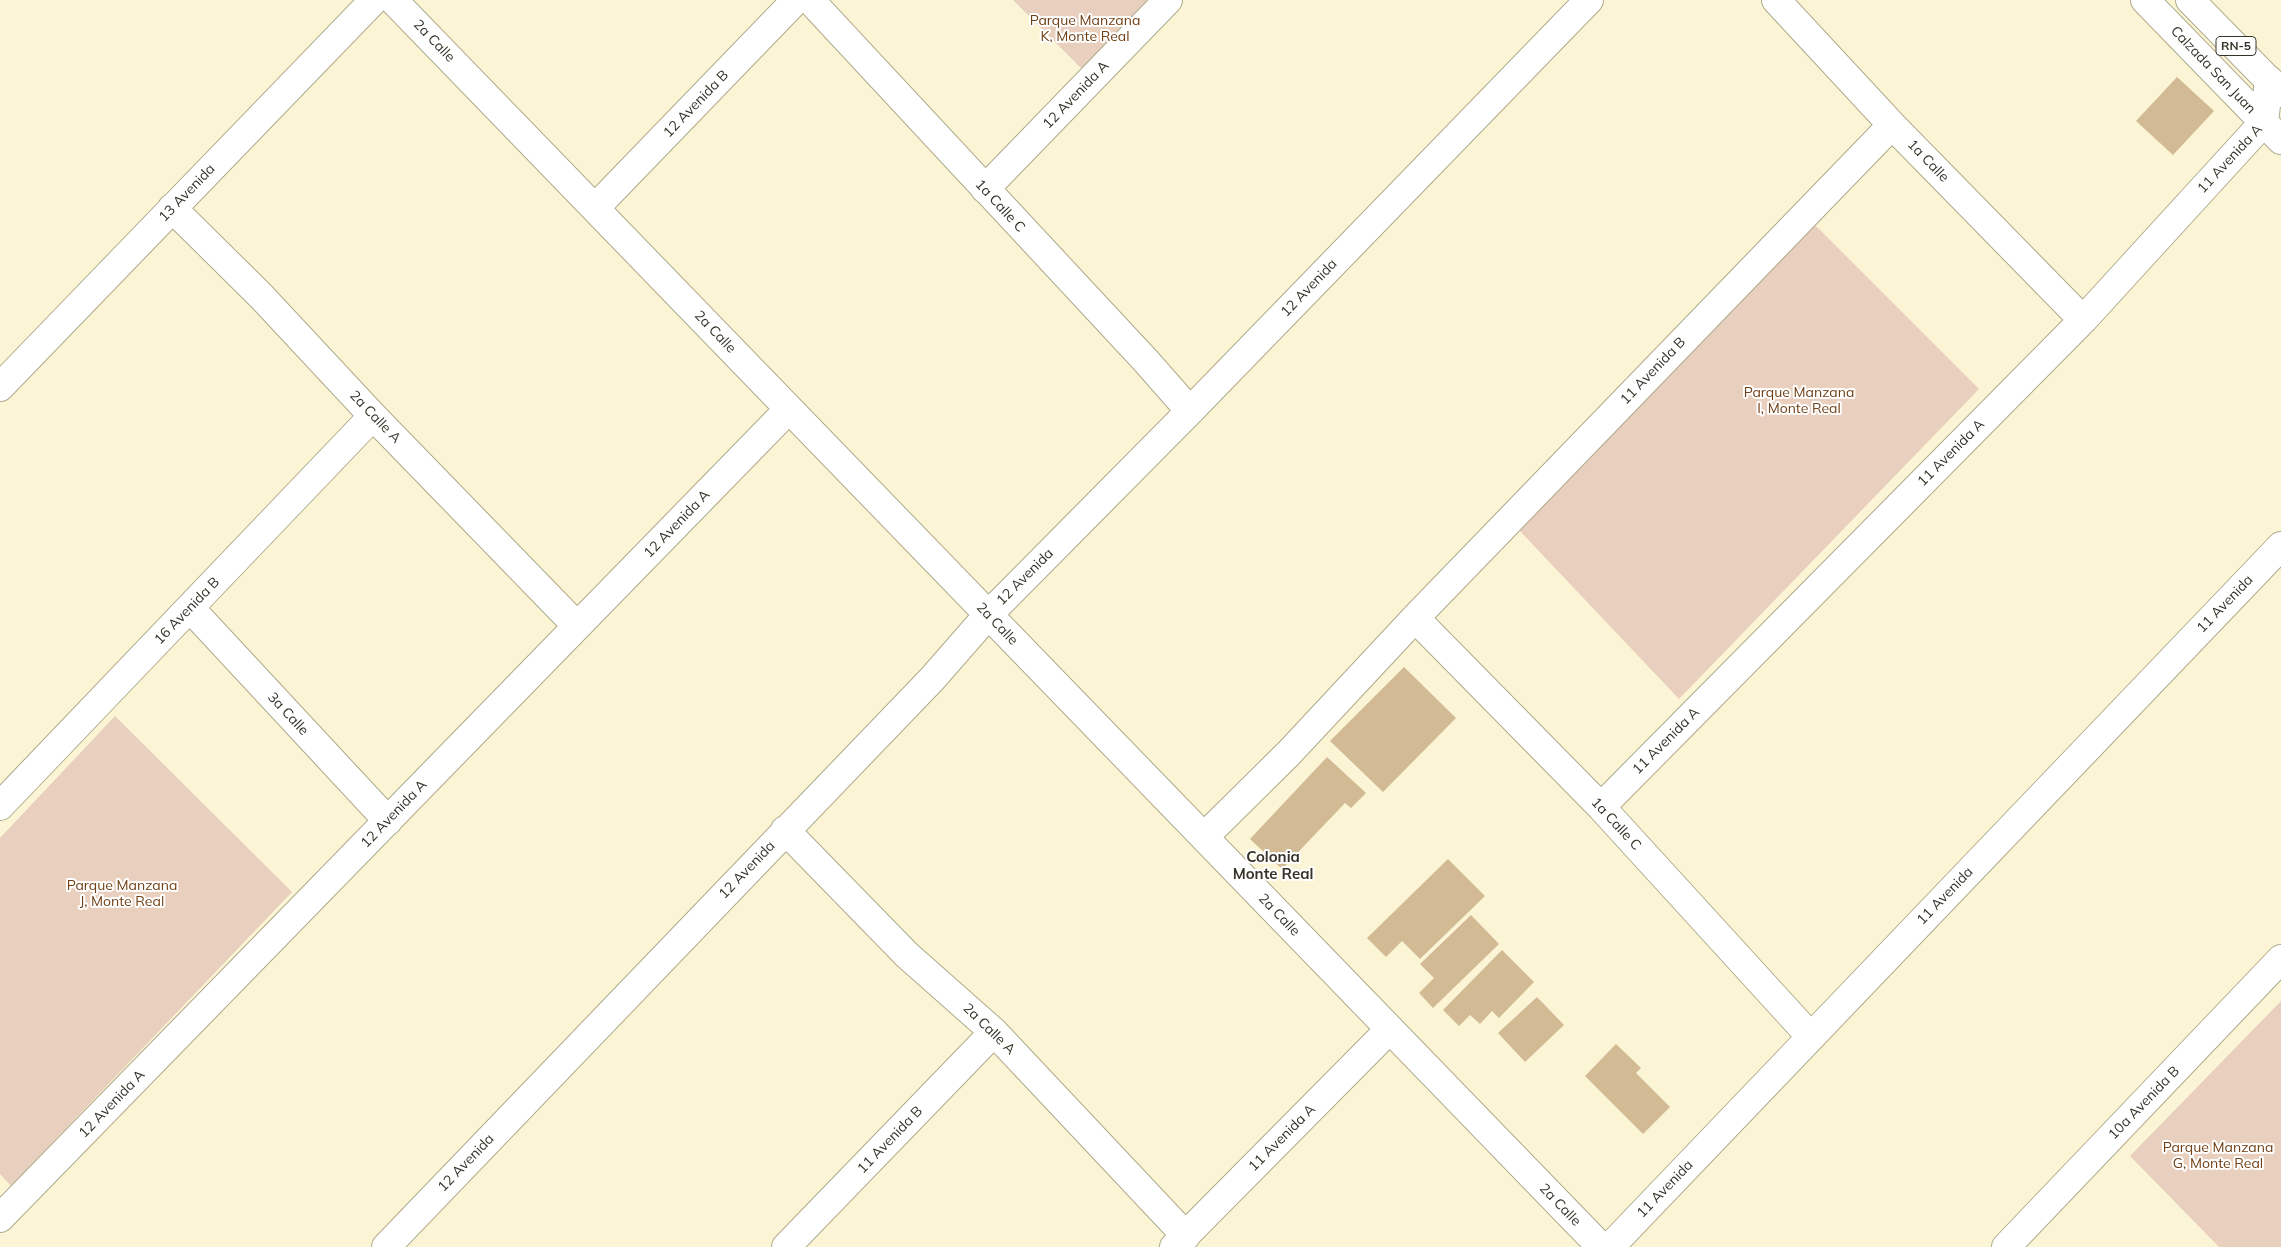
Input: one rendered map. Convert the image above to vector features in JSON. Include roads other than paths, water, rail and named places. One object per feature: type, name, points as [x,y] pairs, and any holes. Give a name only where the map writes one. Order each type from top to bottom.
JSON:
[{"type":"street","name":"13 Avenida","points":[[0,386],[374,0]]},
{"type":"street","name":"2a Calle","points":[[393,0],[596,207],[988,615],[1601,1247]]},
{"type":"street","name":"12 Avenida B","points":[[596,207],[796,0]]},
{"type":"street","name":"1a Calle C","points":[[810,0],[1146,361],[1190,411]]},
{"type":"street","name":"12 Avenida A","points":[[985,189],[1168,0]]},
{"type":"street","name":"12 Avenida","points":[[386,1247],[932,680],[988,615],[1190,411],[1589,0]]},
{"type":"street","name":"1a Calle","points":[[1776,0],[1892,124],[2083,320]]},
{"type":"street","name":"Calzada San Juan","points":[[2145,0],[2273,131]]},
{"type":"street","name":"RN-5","points":[[2190,0],[2275,86]]},
{"type":"street","name":"11 Avenida A","points":[[1601,807],[2083,320],[2273,131],[2275,86]]},
{"type":"street","name":"11 Avenida B","points":[[1204,838],[1288,753],[1415,618],[1892,124]]},
{"type":"street","name":"2a Calle A","points":[[172,208],[261,296],[373,416],[577,626]]},
{"type":"street","name":"12 Avenida A","points":[[0,1218],[789,409]]},
{"type":"street","name":"16 Avenida B","points":[[0,806],[373,416]]},
{"type":"street","name":"11 Avenida","points":[[1610,1247],[2281,546]]},
{"type":"street","name":"3a Calle","points":[[190,608],[388,821]]},
{"type":"street","name":"1a Calle C","points":[[1415,618],[1601,807],[1811,1037]]},
{"type":"street","name":"2a Calle A","points":[[786,830],[907,955],[994,1032],[1180,1241]]},
{"type":"street","name":"10a Avenida B","points":[[2008,1247],[2281,959]]},
{"type":"street","name":"11 Avenida A","points":[[1180,1241],[1390,1030]]},
{"type":"street","name":"11 Avenida B","points":[[795,1244],[994,1032]]},
{"type":"district","name":"Colonia Monte Real","points":[[1273,866]]},
{"type":"park label","name":"Parque Manzana K, Monte Real","points":[[1085,30]]},
{"type":"park label","name":"Parque Manzana I, Monte Real","points":[[1799,402]]},
{"type":"park label","name":"Parque Manzana J, Monte Real","points":[[122,894]]},
{"type":"park label","name":"Parque Manzana G, Monte Real","points":[[2218,1156]]}]
